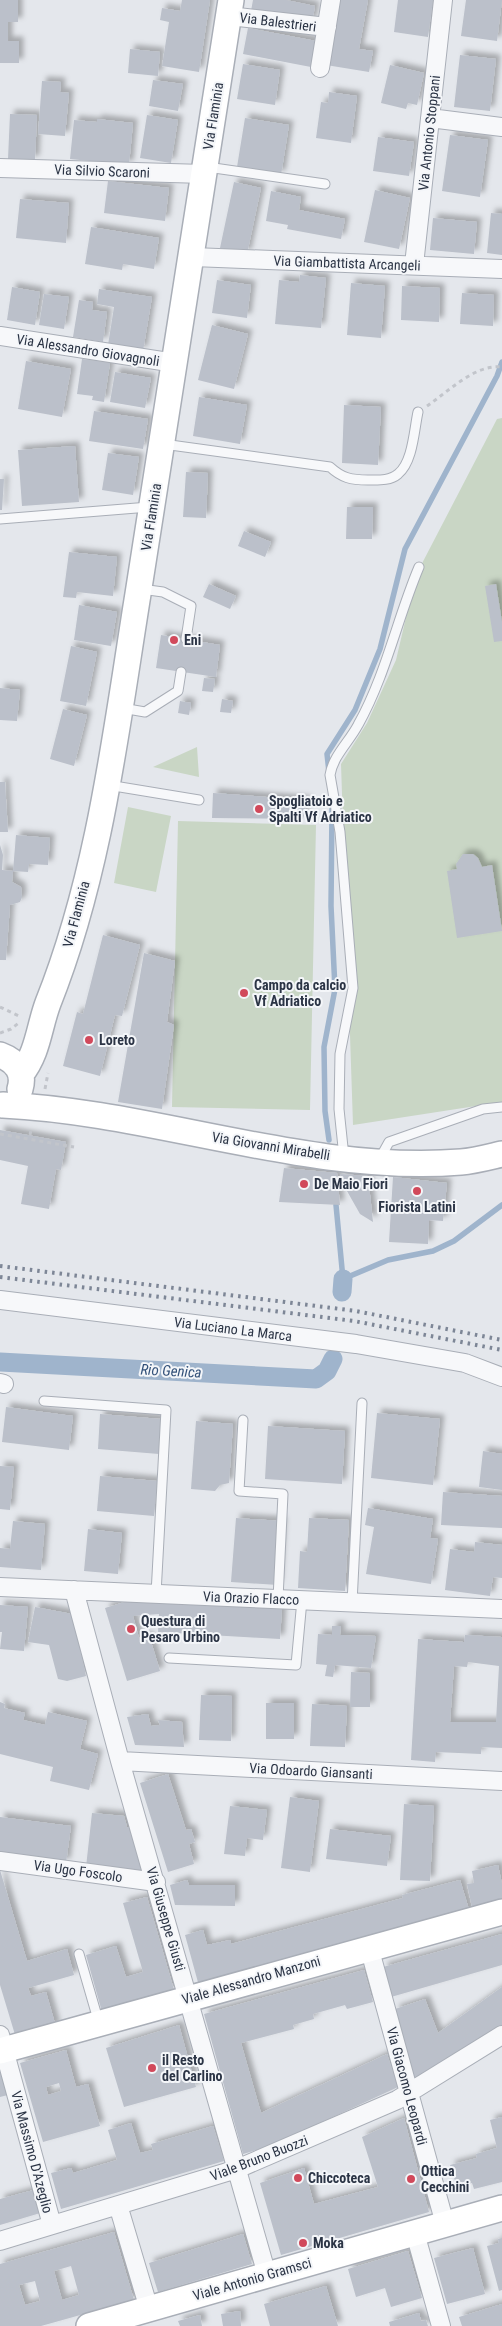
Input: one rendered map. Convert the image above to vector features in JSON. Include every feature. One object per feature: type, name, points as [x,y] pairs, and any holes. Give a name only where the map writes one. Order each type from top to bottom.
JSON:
[{"type":"street","name":"Via Balestrieri","points":[[320,68],[331,0]]},
{"type":"street","name":"Via Antonio Stoppani","points":[[414,265],[443,0]]},
{"type":"street","name":"Via Balestrieri","points":[[230,8],[327,27]]},
{"type":"street","name":"Via Flaminia","points":[[1,1105],[18,1095],[22,1076],[33,1057],[32,1022],[58,977],[77,916],[107,784],[176,363],[230,8]]},
{"type":"street","points":[[430,118],[502,127]]},
{"type":"street","name":"Via Silvio Scaroni","points":[[0,168],[205,170]]},
{"type":"street","name":"Via Giambattista Arcangeli","points":[[192,257],[502,269]]},
{"type":"street","name":"Via Alessandro Giovagnoli","points":[[0,336],[176,363]]},
{"type":"street","points":[[32,1022],[0,1056],[9,1059],[17,1065],[35,1118]]},
{"type":"street","name":"Via Giovanni Mirabelli","points":[[1,1105],[35,1118],[378,1161],[420,1164],[463,1162],[502,1154]]},
{"type":"street","name":"Via Luciano La Marca","points":[[0,1300],[356,1344],[465,1363],[502,1377]]},
{"type":"street","name":"Via Orazio Flacco","points":[[0,1587],[502,1609]]},
{"type":"street","name":"Via Giuseppe Giusti","points":[[74,1590],[120,1761],[268,2275]]},
{"type":"street","name":"Via Odoardo Giansanti","points":[[120,1761],[502,1781]]},
{"type":"street","name":"Via Ugo Foscolo","points":[[0,1860],[156,1882]]},
{"type":"street","name":"Viale Alessandro Manzoni","points":[[1,2045],[98,2023],[502,1912]]},
{"type":"street","name":"Via Giacomo Leopardi","points":[[370,1947],[408,2094],[445,2224]]},
{"type":"street","name":"Viale Bruno Buozzi","points":[[0,2241],[237,2169],[269,2157],[408,2094],[502,2036]]},
{"type":"street","name":"Via Massimo D'Azeglio","points":[[1,2045],[52,2225]]},
{"type":"street","points":[[118,2205],[149,2309]]},
{"type":"street","name":"Viale Antonio Gramsci","points":[[89,2326],[502,2208]]},
{"type":"street","points":[[415,2233],[441,2326]]},
{"type":"lane","points":[[205,170],[326,184]]},
{"type":"lane","points":[[162,444],[330,467],[340,476],[352,480],[384,480],[398,474],[407,461],[418,412]]},
{"type":"lane","points":[[0,519],[152,507]]},
{"type":"lane","points":[[344,1157],[339,1109],[340,1054],[353,988],[340,832],[330,775],[331,767],[352,738],[368,708],[419,567]]},
{"type":"lane","points":[[139,589],[163,592],[191,606],[186,639]]},
{"type":"lane","points":[[119,708],[145,712],[178,691],[181,672]]},
{"type":"lane","points":[[107,784],[199,800]]},
{"type":"lane","points":[[378,1161],[382,1150],[389,1142],[483,1110],[502,1107]]},
{"type":"lane","points":[[44,1401],[166,1410],[156,1594]]},
{"type":"lane","points":[[352,1602],[362,1402]]},
{"type":"lane","points":[[243,1420],[239,1492],[283,1494],[278,1599]]},
{"type":"lane","points":[[169,1658],[296,1665],[302,1600]]},
{"type":"lane","points":[[79,1954],[98,2023]]},
{"type":"path","points":[[418,412],[477,371],[491,366],[502,367]]},
{"type":"path","points":[[0,1007],[32,1022]]},
{"type":"path","points":[[0,1033],[32,1022]]},
{"type":"path","points":[[30,1135],[35,1118]]},
{"type":"path","points":[[0,1134],[74,1147]]},
{"type":"green space","points":[[502,418],[502,1102],[353,1125],[341,764],[367,723],[396,660],[416,575],[497,419]]},
{"type":"green space","points":[[197,747],[199,777],[153,767]]},
{"type":"green space","points":[[128,807],[171,816],[156,892],[114,883]]},
{"type":"green space","name":"Campo da calcio Vf Adriatico","points":[[178,821],[316,825],[310,1110],[172,1107]]},
{"type":"building","points":[[0,0],[18,0],[18,22],[8,22],[8,41],[19,41],[19,63],[0,63]]},
{"type":"building","points":[[182,0],[210,0],[199,72],[162,66],[169,22],[160,20],[162,8],[180,11]]},
{"type":"building","points":[[253,0],[286,0],[315,6],[312,22],[251,11]]},
{"type":"building","points":[[337,0],[368,0],[359,49],[373,51],[369,72],[326,65]]},
{"type":"building","points":[[398,0],[433,0],[428,37],[394,32]]},
{"type":"building","points":[[466,0],[502,0],[497,41],[461,36]]},
{"type":"building","points":[[248,28],[316,41],[311,67],[243,54]]},
{"type":"building","points":[[130,49],[160,52],[158,76],[128,73]]},
{"type":"building","points":[[460,55],[496,59],[490,111],[454,107]]},
{"type":"building","points":[[243,64],[280,70],[275,105],[237,99]]},
{"type":"building","points":[[390,65],[424,73],[417,105],[408,103],[406,109],[381,103]]},
{"type":"building","points":[[153,80],[183,84],[178,111],[149,106]]},
{"type":"building","points":[[42,81],[61,82],[60,92],[69,93],[65,136],[38,134]]},
{"type":"building","points":[[329,92],[357,96],[351,143],[316,138],[321,102],[328,103]]},
{"type":"building","points":[[10,114],[37,115],[35,160],[8,159]]},
{"type":"building","points":[[147,115],[178,120],[171,163],[140,158]]},
{"type":"building","points":[[245,118],[289,125],[281,175],[237,167]]},
{"type":"building","points":[[97,119],[133,123],[129,165],[70,159],[74,120],[97,122]]},
{"type":"building","points":[[450,135],[488,140],[480,197],[442,191]]},
{"type":"building","points":[[378,137],[414,142],[409,176],[373,171]]},
{"type":"building","points":[[108,181],[169,188],[165,221],[104,213]]},
{"type":"building","points":[[234,182],[261,188],[247,254],[220,248]]},
{"type":"building","points":[[375,190],[410,198],[399,249],[364,242]]},
{"type":"building","points":[[271,191],[301,197],[299,210],[345,219],[341,239],[287,229],[288,225],[266,221]]},
{"type":"building","points":[[20,199],[69,203],[66,243],[16,238]]},
{"type":"building","points":[[491,213],[502,214],[502,255],[487,253]]},
{"type":"building","points":[[433,218],[477,222],[474,254],[430,250]]},
{"type":"building","points":[[91,227],[159,238],[154,269],[123,264],[122,270],[85,264]]},
{"type":"building","points":[[300,275],[326,278],[321,328],[275,324],[279,280],[299,282]]},
{"type":"building","points":[[217,280],[251,285],[247,318],[212,313]]},
{"type":"building","points":[[351,283],[385,286],[381,338],[347,335]]},
{"type":"building","points":[[402,286],[440,288],[439,322],[401,320]]},
{"type":"building","points":[[12,287],[40,292],[35,325],[7,320]]},
{"type":"building","points":[[99,289],[152,297],[143,351],[108,345],[114,307],[97,304]]},
{"type":"building","points":[[462,293],[494,295],[493,326],[460,324]]},
{"type":"building","points":[[44,294],[69,297],[64,329],[39,325]]},
{"type":"building","points":[[79,300],[93,302],[92,310],[107,312],[103,342],[73,337]]},
{"type":"building","points":[[212,325],[248,334],[234,389],[198,380]]},
{"type":"building","points":[[82,359],[110,363],[104,402],[92,400],[93,396],[77,394]]},
{"type":"building","points":[[26,361],[71,369],[62,417],[18,409]]},
{"type":"building","points":[[115,372],[151,378],[145,408],[110,402]]},
{"type":"building","points":[[199,397],[247,405],[240,444],[193,436]]},
{"type":"building","points":[[344,405],[381,407],[378,465],[342,463]]},
{"type":"building","points":[[94,411],[148,419],[143,449],[89,441]]},
{"type":"building","points":[[75,446],[79,502],[22,506],[18,450]]},
{"type":"building","points":[[108,453],[139,457],[133,495],[102,490]]},
{"type":"building","points":[[186,472],[208,473],[206,518],[183,517]]},
{"type":"building","points":[[0,479],[4,479],[2,510],[0,510]]},
{"type":"building","points":[[347,507],[373,507],[372,539],[346,539]]},
{"type":"building","points":[[244,531],[271,542],[265,557],[238,546]]},
{"type":"building","points":[[69,552],[117,557],[113,596],[77,592],[76,598],[63,597]]},
{"type":"building","points":[[209,584],[236,596],[230,609],[203,597]]},
{"type":"building","points":[[496,584],[502,622],[502,641],[494,642],[485,586]]},
{"type":"building","points":[[79,605],[117,612],[111,646],[74,640]]},
{"type":"building","points":[[161,635],[220,645],[216,677],[156,668]]},
{"type":"building","points":[[71,646],[97,652],[86,706],[60,701]]},
{"type":"building","points":[[204,678],[215,679],[213,692],[202,691]]},
{"type":"building","points":[[0,688],[20,690],[17,721],[0,720]]},
{"type":"building","points":[[222,699],[233,701],[231,713],[220,712]]},
{"type":"building","points":[[180,701],[191,703],[189,715],[178,713]]},
{"type":"building","points":[[63,709],[87,715],[74,766],[50,759]]},
{"type":"building","points":[[0,782],[5,782],[8,832],[0,832]]},
{"type":"building","name":"Spogliatoio e Spalti Vf Adriatico","points":[[213,793],[307,800],[303,819],[212,818]]},
{"type":"building","points":[[16,835],[50,838],[48,865],[29,864],[28,872],[13,871]]},
{"type":"building","points":[[0,845],[3,855],[2,870],[13,871],[12,882],[21,887],[22,897],[20,902],[10,905],[6,960],[0,960]]},
{"type":"building","points":[[463,854],[473,854],[478,858],[482,867],[492,865],[502,931],[457,938],[447,871],[457,869],[456,864]]},
{"type":"building","points":[[103,935],[140,945],[122,1016],[115,1015],[100,1076],[63,1066],[77,1012],[83,1014]]},
{"type":"building","points":[[144,953],[175,961],[167,1022],[174,1025],[162,1109],[118,1102]]},
{"type":"building","points":[[0,1130],[66,1142],[61,1170],[56,1169],[49,1209],[21,1204],[28,1166],[0,1160]]},
{"type":"building","points":[[284,1168],[337,1173],[340,1205],[279,1202]]},
{"type":"building","points":[[340,1174],[368,1176],[373,1222],[360,1214],[343,1184]]},
{"type":"building","points":[[393,1177],[447,1183],[443,1221],[429,1220],[428,1244],[389,1242]]},
{"type":"building","points":[[6,1407],[73,1416],[69,1450],[2,1442]]},
{"type":"building","points":[[377,1413],[440,1419],[433,1485],[371,1478]]},
{"type":"building","points":[[100,1414],[161,1419],[159,1454],[98,1449]]},
{"type":"building","points":[[196,1421],[233,1424],[229,1483],[220,1485],[215,1491],[191,1489]]},
{"type":"building","points":[[268,1426],[345,1431],[342,1484],[265,1479]]},
{"type":"building","points":[[483,1451],[502,1454],[502,1490],[479,1487]]},
{"type":"building","points":[[0,1466],[14,1467],[10,1510],[0,1509]]},
{"type":"building","points":[[100,1476],[157,1481],[154,1516],[97,1511]]},
{"type":"building","points":[[443,1492],[502,1496],[502,1528],[441,1525]]},
{"type":"building","points":[[368,1508],[433,1519],[430,1538],[438,1539],[431,1584],[366,1574],[374,1527],[365,1525]]},
{"type":"building","points":[[236,1518],[282,1521],[278,1585],[231,1582]]},
{"type":"building","points":[[309,1518],[349,1520],[345,1591],[298,1588],[300,1551],[307,1552]]},
{"type":"building","points":[[13,1521],[45,1524],[41,1570],[0,1567],[0,1548],[10,1549]]},
{"type":"building","points":[[88,1529],[122,1533],[118,1574],[84,1571]]},
{"type":"building","points":[[475,1542],[502,1545],[502,1578],[493,1577],[490,1596],[445,1590],[450,1549],[474,1552]]},
{"type":"building","points":[[128,1601],[282,1608],[280,1639],[158,1632],[159,1614],[133,1616],[139,1638],[149,1635],[160,1671],[127,1681],[105,1608]]},
{"type":"building","points":[[0,1605],[28,1607],[24,1651],[0,1649],[2,1632],[0,1632]]},
{"type":"building","points":[[35,1607],[72,1614],[86,1676],[67,1681],[58,1679],[49,1645],[28,1642]]},
{"type":"building","points":[[332,1626],[341,1626],[340,1635],[376,1636],[371,1668],[335,1665],[333,1677],[325,1676],[327,1665],[316,1664],[318,1634],[332,1635]]},
{"type":"building","points":[[465,1635],[502,1637],[502,1748],[481,1747],[481,1754],[436,1752],[435,1762],[411,1760],[418,1639],[464,1642]],"holes":[[[468,1662],[499,1666],[496,1722],[450,1722],[454,1666],[467,1667]]]},
{"type":"building","points":[[351,1672],[370,1673],[370,1707],[350,1707]]},
{"type":"building","points":[[201,1695],[232,1696],[231,1741],[199,1740]]},
{"type":"building","points":[[0,1702],[5,1704],[4,1708],[25,1713],[23,1720],[45,1725],[48,1712],[87,1721],[80,1749],[98,1754],[89,1790],[50,1781],[53,1767],[0,1754]]},
{"type":"building","points":[[266,1703],[294,1703],[294,1739],[266,1739]]},
{"type":"building","points":[[312,1704],[347,1706],[345,1747],[310,1746]]},
{"type":"building","points":[[148,1714],[151,1726],[160,1725],[158,1720],[182,1722],[184,1747],[135,1745],[127,1717]]},
{"type":"building","points":[[168,1774],[186,1830],[191,1829],[195,1842],[189,1844],[194,1864],[168,1872],[140,1783]]},
{"type":"building","points":[[290,1797],[319,1801],[310,1872],[281,1868]]},
{"type":"building","points":[[404,1804],[434,1806],[430,1881],[400,1880]]},
{"type":"building","points":[[230,1806],[267,1810],[263,1840],[247,1838],[245,1856],[224,1854]]},
{"type":"building","points":[[92,1813],[124,1816],[127,1827],[136,1830],[144,1858],[141,1874],[86,1867]]},
{"type":"building","points":[[0,1817],[71,1826],[66,1863],[0,1853]]},
{"type":"building","points":[[330,1829],[391,1836],[387,1866],[326,1859]]},
{"type":"building","points":[[498,1865],[502,1884],[502,1906],[473,1912],[467,1884],[474,1883],[472,1871]]},
{"type":"building","points":[[0,1870],[27,1961],[67,1949],[74,1975],[28,1988],[31,1996],[46,1992],[56,2027],[16,2038],[0,1985]]},
{"type":"building","points":[[187,1880],[189,1885],[235,1885],[235,1906],[175,1905],[170,1885]]},
{"type":"building","points":[[460,1880],[471,1916],[199,1986],[185,1935],[203,1930],[207,1945],[230,1940],[231,1944],[403,1898],[402,1895]]},
{"type":"building","points":[[147,1897],[174,1990],[102,2012],[86,1955],[116,1946],[126,1977],[143,1972],[123,1903]]},
{"type":"building","points":[[502,1934],[502,1965],[391,1997],[383,1967]]},
{"type":"building","points":[[364,1970],[373,2002],[347,2009],[345,2005],[313,2014],[314,2019],[293,2025],[294,2029],[241,2043],[261,2113],[387,2054],[398,2087],[270,2146],[243,2154],[204,2014]]},
{"type":"building","points":[[502,1987],[502,2029],[425,2077],[413,2077],[395,2009],[425,1999],[438,2033]]},
{"type":"building","name":"il Resto del Carlino","points":[[179,2025],[196,2087],[124,2107],[106,2048]]},
{"type":"building","points":[[66,2050],[76,2087],[88,2084],[100,2126],[43,2142],[20,2063]],"holes":[[[59,2083],[61,2091],[48,2095],[46,2087]]]},
{"type":"building","points":[[0,2071],[8,2095],[0,2097]]},
{"type":"building","points":[[502,2117],[502,2182],[474,2189],[472,2183],[457,2187],[450,2165],[477,2158],[476,2154],[497,2148],[490,2120]]},
{"type":"building","points":[[404,2118],[429,2212],[281,2255],[260,2183],[304,2168],[314,2204],[378,2187],[362,2137]]},
{"type":"building","points":[[131,2123],[140,2153],[153,2150],[151,2144],[213,2126],[224,2161],[61,2209],[51,2173],[71,2168],[73,2173],[117,2160],[108,2130]]},
{"type":"building","points":[[41,2188],[47,2211],[0,2225],[0,2199]]},
{"type":"building","points":[[114,2232],[134,2300],[41,2326],[0,2326],[0,2264]],"holes":[[[71,2266],[79,2295],[62,2300],[54,2271]],[[35,2281],[40,2301],[25,2305],[19,2285]]]},
{"type":"building","points":[[243,2234],[252,2264],[158,2292],[149,2263]]},
{"type":"building","points":[[502,2238],[502,2290],[499,2291],[487,2246],[499,2243],[498,2239]]},
{"type":"building","points":[[473,2248],[485,2294],[447,2304],[434,2258]]},
{"type":"building","points":[[408,2251],[422,2298],[391,2307],[385,2288],[356,2297],[348,2269]]},
{"type":"building","points":[[326,2286],[338,2326],[270,2326],[264,2304]]},
{"type":"building","points":[[502,2304],[502,2326],[462,2326],[459,2317]]},
{"type":"building","points":[[240,2311],[241,2326],[223,2326],[221,2314]]},
{"type":"building","points":[[419,2313],[421,2321],[426,2320],[428,2326],[390,2326],[389,2322]]},
{"type":"building","points":[[200,2315],[202,2326],[180,2326],[178,2321]]},
{"type":"waterway","points":[[329,772],[327,754],[355,710],[380,649],[405,549],[497,376],[502,362]]},
{"type":"waterway","points":[[329,1140],[325,1111],[324,1047],[335,989],[331,906],[332,809]]},
{"type":"waterway","name":"Rio Genica","points":[[336,1205],[343,1279],[388,1260],[433,1251],[454,1241],[502,1205]]},
{"type":"waterway","name":"Rio Genica","points":[[342,1292],[343,1279]]},
{"type":"waterway","name":"Rio Genica","points":[[0,1362],[316,1379],[327,1371],[333,1359]]},
{"type":"railway","points":[[0,1266],[356,1311],[502,1340]]},
{"type":"railway","points":[[0,1277],[354,1321],[502,1350]]},
{"type":"place","name":"Eni","points":[[174,640]]},
{"type":"place","name":"Spogliatoio e Spalti Vf Adriatico","points":[[259,809]]},
{"type":"place","name":"Campo da calcio Vf Adriatico","points":[[244,993]]},
{"type":"place","name":"Loreto","points":[[89,1040]]},
{"type":"place","name":"De Maio Fiori","points":[[304,1184]]},
{"type":"place","name":"Fiorista Latini","points":[[417,1191]]},
{"type":"place","name":"Questura di Pesaro Urbino","points":[[131,1629]]},
{"type":"place","name":"il Resto del Carlino","points":[[152,2068]]},
{"type":"place","name":"Chiccoteca","points":[[298,2178]]},
{"type":"place","name":"Ottica Cecchini","points":[[411,2179]]},
{"type":"place","name":"Moka","points":[[303,2243]]}]
